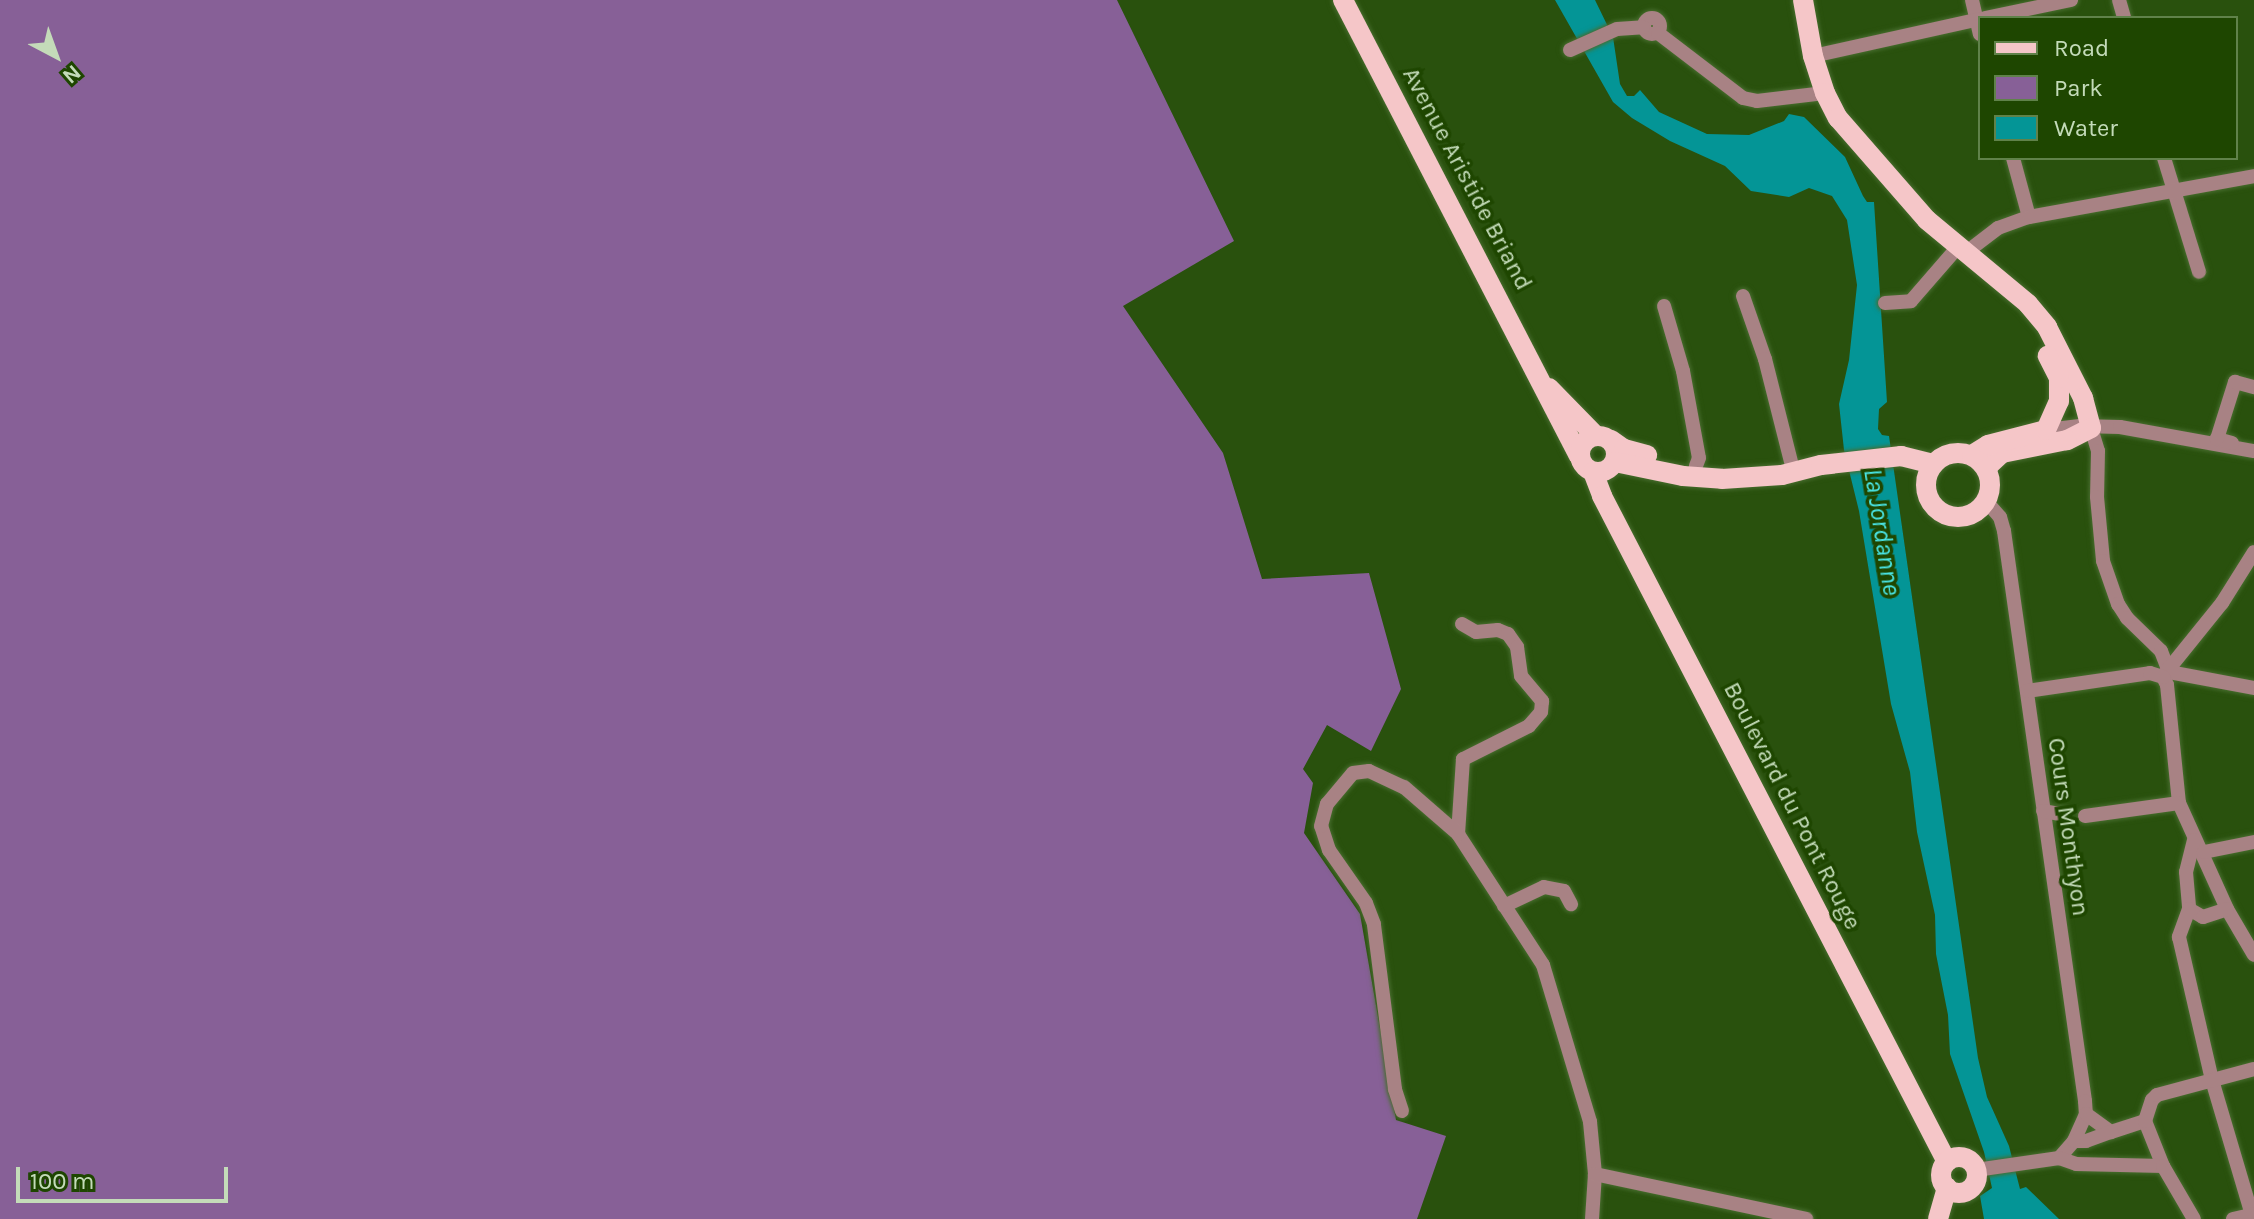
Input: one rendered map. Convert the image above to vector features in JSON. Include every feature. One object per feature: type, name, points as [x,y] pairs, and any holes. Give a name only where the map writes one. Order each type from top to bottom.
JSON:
[{"type":"main road","name":"Avenue Aristide Briand","points":[[1343,0],[1544,382],[1552,408],[1579,456]]},
{"type":"main road","points":[[1803,0],[1813,56],[1825,93],[1854,138],[2030,325],[2059,378],[2059,401],[2046,430],[1988,445],[1979,462]]},
{"type":"main road","points":[[1960,251],[2028,304],[2047,327],[2083,398],[2091,428],[2067,440],[2002,453],[1979,462],[1951,453],[1932,464],[1925,482],[1926,492],[1936,509],[1944,515],[1963,517],[1980,508],[1986,501],[1990,479],[1979,462]]},
{"type":"main road","name":"Avenue Aristide Briand","points":[[1544,382],[1603,438],[1633,452],[1696,466],[1794,468]]},
{"type":"main road","points":[[1579,456],[1584,441],[1603,438],[1625,463]]},
{"type":"main road","name":"Boulevard du Pont Rouge","points":[[1579,456],[1583,465],[1593,472],[1602,496],[1947,1162]]},
{"type":"main road","name":"Avenue Aristide Briand","points":[[1625,463],[1683,476],[1716,479],[1901,456],[1932,464]]},
{"type":"main road","points":[[1593,472],[1606,471],[1625,463],[1654,463],[1689,471],[1696,466]]},
{"type":"main road","points":[[1716,479],[1739,467]]},
{"type":"main road","points":[[1964,1158],[1981,1170],[1974,1184],[1965,1191],[1947,1187],[1941,1177],[1947,1162],[1964,1158]]},
{"type":"main road","points":[[1938,1219],[1947,1187]]},
{"type":"street","points":[[2008,16],[2071,0]]},
{"type":"street","points":[[1813,56],[1978,23]]},
{"type":"street","points":[[1570,50],[1617,29],[1643,27],[1650,35],[1658,33],[1743,98],[1757,101],[1825,93]]},
{"type":"street","points":[[2014,160],[2029,217]]},
{"type":"street","points":[[2165,160],[2199,272]]},
{"type":"street","points":[[1885,303],[1911,301],[1960,251],[1998,228],[2029,217],[2254,176]]},
{"type":"street","points":[[1743,296],[1765,359],[1794,468]]},
{"type":"street","points":[[1664,306],[1683,371],[1699,458],[1696,466]]},
{"type":"street","points":[[2254,387],[2235,382],[2217,439],[2244,446],[2254,444]]},
{"type":"street","points":[[2046,430],[2080,426],[2120,427],[2254,451]]},
{"type":"street","points":[[2091,428],[2098,451],[2097,497],[2103,561],[2118,604],[2161,651],[2179,803],[2189,818],[2227,909],[2254,955]]},
{"type":"street","name":"Cours Monthyon","points":[[1986,501],[2000,517],[2004,531],[2086,1114]]},
{"type":"street","points":[[2166,674],[2254,552]]},
{"type":"street","points":[[1458,834],[1463,759],[1529,726],[1541,712],[1542,701],[1521,676],[1517,647],[1508,634],[1498,630],[1476,632],[1462,624]]},
{"type":"street","points":[[2027,691],[2150,673],[2254,688]]},
{"type":"street","points":[[1402,1111],[1395,1089],[1374,924],[1366,903],[1329,850],[1321,826],[1327,804],[1353,773],[1369,771],[1404,787],[1458,834],[1543,965],[1590,1122],[1595,1174],[1592,1219]]},
{"type":"street","points":[[2085,816],[2179,803]]},
{"type":"street","points":[[2043,811],[2065,815]]},
{"type":"street","points":[[2199,846],[2254,842]]},
{"type":"street","points":[[2199,846],[2186,872],[2189,909],[2179,937],[2212,1080],[2253,1214],[2233,1219]]},
{"type":"street","points":[[1504,906],[1544,887],[1564,891],[1571,904]]},
{"type":"street","points":[[2189,909],[2203,917],[2227,909]]},
{"type":"street","points":[[2194,1219],[2163,1166],[2145,1121],[2152,1100],[2157,1095],[2254,1069]]},
{"type":"street","points":[[2059,1158],[2074,1141],[2086,1114],[2111,1132]]},
{"type":"street","points":[[2074,1141],[2086,1141],[2145,1121]]},
{"type":"street","points":[[1981,1170],[2059,1158],[2076,1164],[2163,1166]]},
{"type":"street","points":[[1595,1174],[1806,1219]]},
{"type":"green space","points":[[0,0],[1117,0],[1234,241],[1123,306],[1223,453],[1262,579],[1369,573],[1401,689],[1371,751],[1327,725],[1303,769],[1313,783],[1304,833],[1360,914],[1396,1120],[1446,1136],[1417,1219],[0,1219]]},
{"type":"water","name":"La Jordanne","points":[[1555,0],[1595,0],[1613,37],[1620,84],[1627,96],[1634,96],[1640,90],[1659,112],[1707,134],[1749,135],[1784,121],[1789,114],[1804,117],[1845,157],[1863,196],[1867,202],[1874,202],[1887,402],[1879,409],[1878,429],[1882,435],[1889,436],[1978,1058],[1987,1097],[2009,1146],[2020,1189],[2026,1187],[2059,1219],[1984,1219],[1980,1196],[1992,1188],[1984,1152],[1950,1054],[1948,1015],[1936,954],[1935,915],[1917,832],[1910,772],[1891,704],[1859,511],[1844,450],[1839,404],[1849,360],[1857,285],[1847,220],[1832,196],[1809,188],[1789,197],[1751,191],[1725,166],[1670,141],[1632,118],[1613,102]]}]
